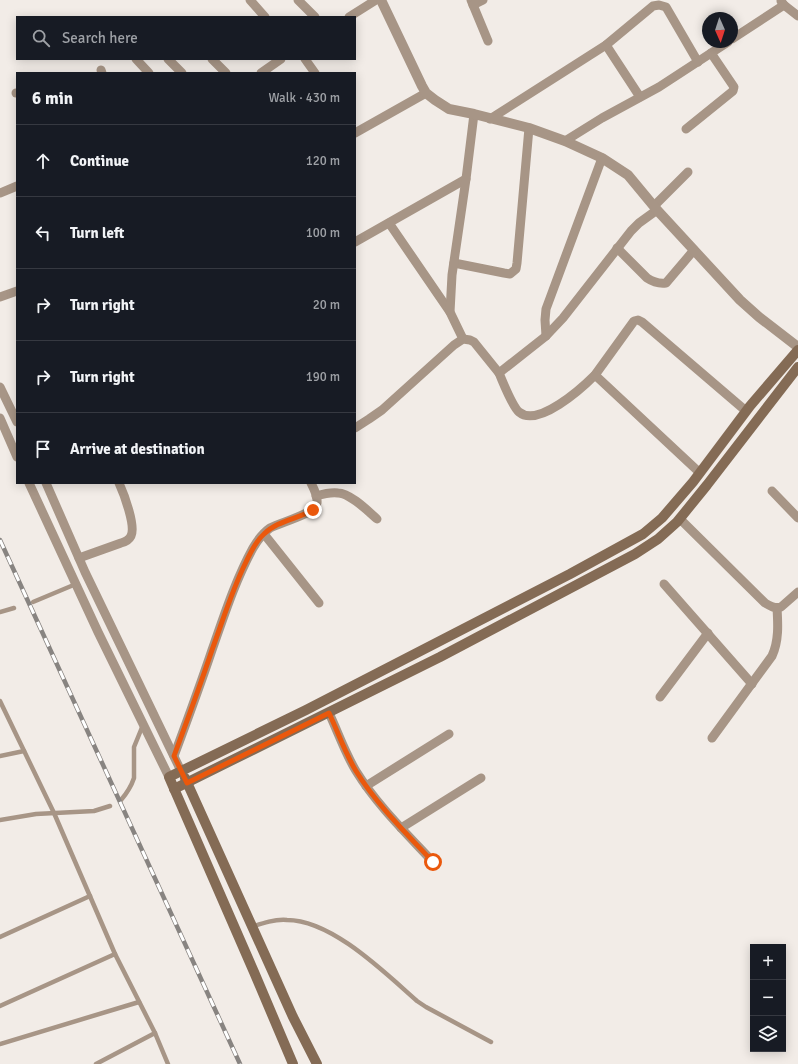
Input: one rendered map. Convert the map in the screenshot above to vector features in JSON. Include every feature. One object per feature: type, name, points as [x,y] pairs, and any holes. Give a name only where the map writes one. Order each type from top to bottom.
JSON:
[{"type":"main road","points":[[293,1064],[168,777],[306,710],[556,581],[643,534],[662,518],[700,473],[746,411],[798,350]]},
{"type":"main road","points":[[174,789],[447,653],[635,554],[658,539],[680,519],[798,367]]},
{"type":"main road","points":[[181,771],[293,1017],[317,1064]]},
{"type":"street","points":[[250,0],[264,16]]},
{"type":"street","points":[[298,0],[314,16]]},
{"type":"street","points":[[351,16],[376,0]]},
{"type":"street","points":[[381,0],[426,93],[434,100],[449,108],[528,128],[565,141],[602,158],[628,175],[740,300],[759,317],[798,347]]},
{"type":"street","points":[[483,0],[472,2],[488,40]]},
{"type":"street","points":[[490,119],[606,45],[653,6],[662,3],[666,7],[698,62]]},
{"type":"street","points":[[738,35],[782,3],[798,16]]},
{"type":"street","points":[[606,45],[640,97]]},
{"type":"street","points":[[565,141],[602,118],[659,87],[720,48]]},
{"type":"street","points":[[686,129],[733,91],[734,87],[711,54]]},
{"type":"street","points":[[137,60],[149,72]]},
{"type":"street","points":[[169,60],[181,72]]},
{"type":"street","points":[[213,60],[225,72]]},
{"type":"street","points":[[262,72],[280,60]]},
{"type":"street","points":[[306,60],[314,72]]},
{"type":"street","points":[[356,131],[426,93]]},
{"type":"street","points":[[450,312],[454,263],[474,114]]},
{"type":"street","points":[[454,263],[510,274],[516,270],[522,216],[528,128]]},
{"type":"street","points":[[546,336],[546,309],[602,158]]},
{"type":"street","points":[[499,373],[546,336],[563,318],[617,248],[688,172]]},
{"type":"street","points":[[356,241],[466,179]]},
{"type":"street","points":[[0,194],[16,186]]},
{"type":"street","points":[[388,223],[450,312],[463,339]]},
{"type":"street","points":[[617,248],[647,278],[653,282],[661,284],[666,283],[694,250]]},
{"type":"street","points":[[0,297],[16,291]]},
{"type":"street","points":[[356,427],[370,420],[463,339],[474,342],[499,373],[514,406],[518,411],[522,414],[531,415],[538,415],[549,411],[577,392],[595,374],[634,321],[638,320],[746,411]]},
{"type":"street","points":[[595,374],[700,473]]},
{"type":"street","points":[[0,387],[16,420]]},
{"type":"street","points":[[0,418],[16,455]]},
{"type":"street","points":[[29,484],[168,777]]},
{"type":"street","points":[[46,484],[79,558],[181,771]]},
{"type":"street","points":[[79,558],[127,541],[131,537],[133,529],[132,522],[119,484]]},
{"type":"street","points":[[174,756],[239,576],[253,548],[258,540],[277,524],[316,508],[318,502],[311,484]]},
{"type":"street","points":[[772,491],[798,518]]},
{"type":"street","points":[[316,496],[339,492],[350,497],[377,519]]},
{"type":"street","points":[[680,519],[769,606],[777,608],[781,607],[798,592]]},
{"type":"street","points":[[264,534],[319,603]]},
{"type":"street","points":[[664,584],[752,684]]},
{"type":"street","points":[[712,738],[770,661],[775,650],[778,628],[777,608]]},
{"type":"street","points":[[660,697],[708,633]]},
{"type":"street","points":[[329,713],[352,762],[366,786],[401,828],[433,862]]},
{"type":"street","points":[[366,786],[449,734]]},
{"type":"street","points":[[401,828],[481,778]]},
{"type":"lane","points":[[33,602],[76,584]]},
{"type":"lane","points":[[0,612],[14,608]]},
{"type":"lane","points":[[0,701],[54,813],[115,954],[155,1033],[168,1064]]},
{"type":"lane","points":[[120,800],[129,791],[133,782],[134,747],[143,725]]},
{"type":"lane","points":[[0,756],[24,751]]},
{"type":"lane","points":[[0,820],[36,814],[94,811],[110,806]]},
{"type":"lane","points":[[0,937],[90,896]]},
{"type":"lane","points":[[252,926],[288,919],[313,924],[358,950],[426,1007],[491,1042]]},
{"type":"lane","points":[[0,1006],[115,954]]},
{"type":"lane","points":[[0,1044],[139,1002]]},
{"type":"lane","points":[[96,1064],[155,1033]]},
{"type":"railway","points":[[0,540],[240,1064]]},
{"type":"route","points":[[313,510],[277,524],[269,529],[258,540],[253,548],[232,592],[174,756],[187,783],[329,713],[356,771],[369,790],[401,828],[433,862]]}]
